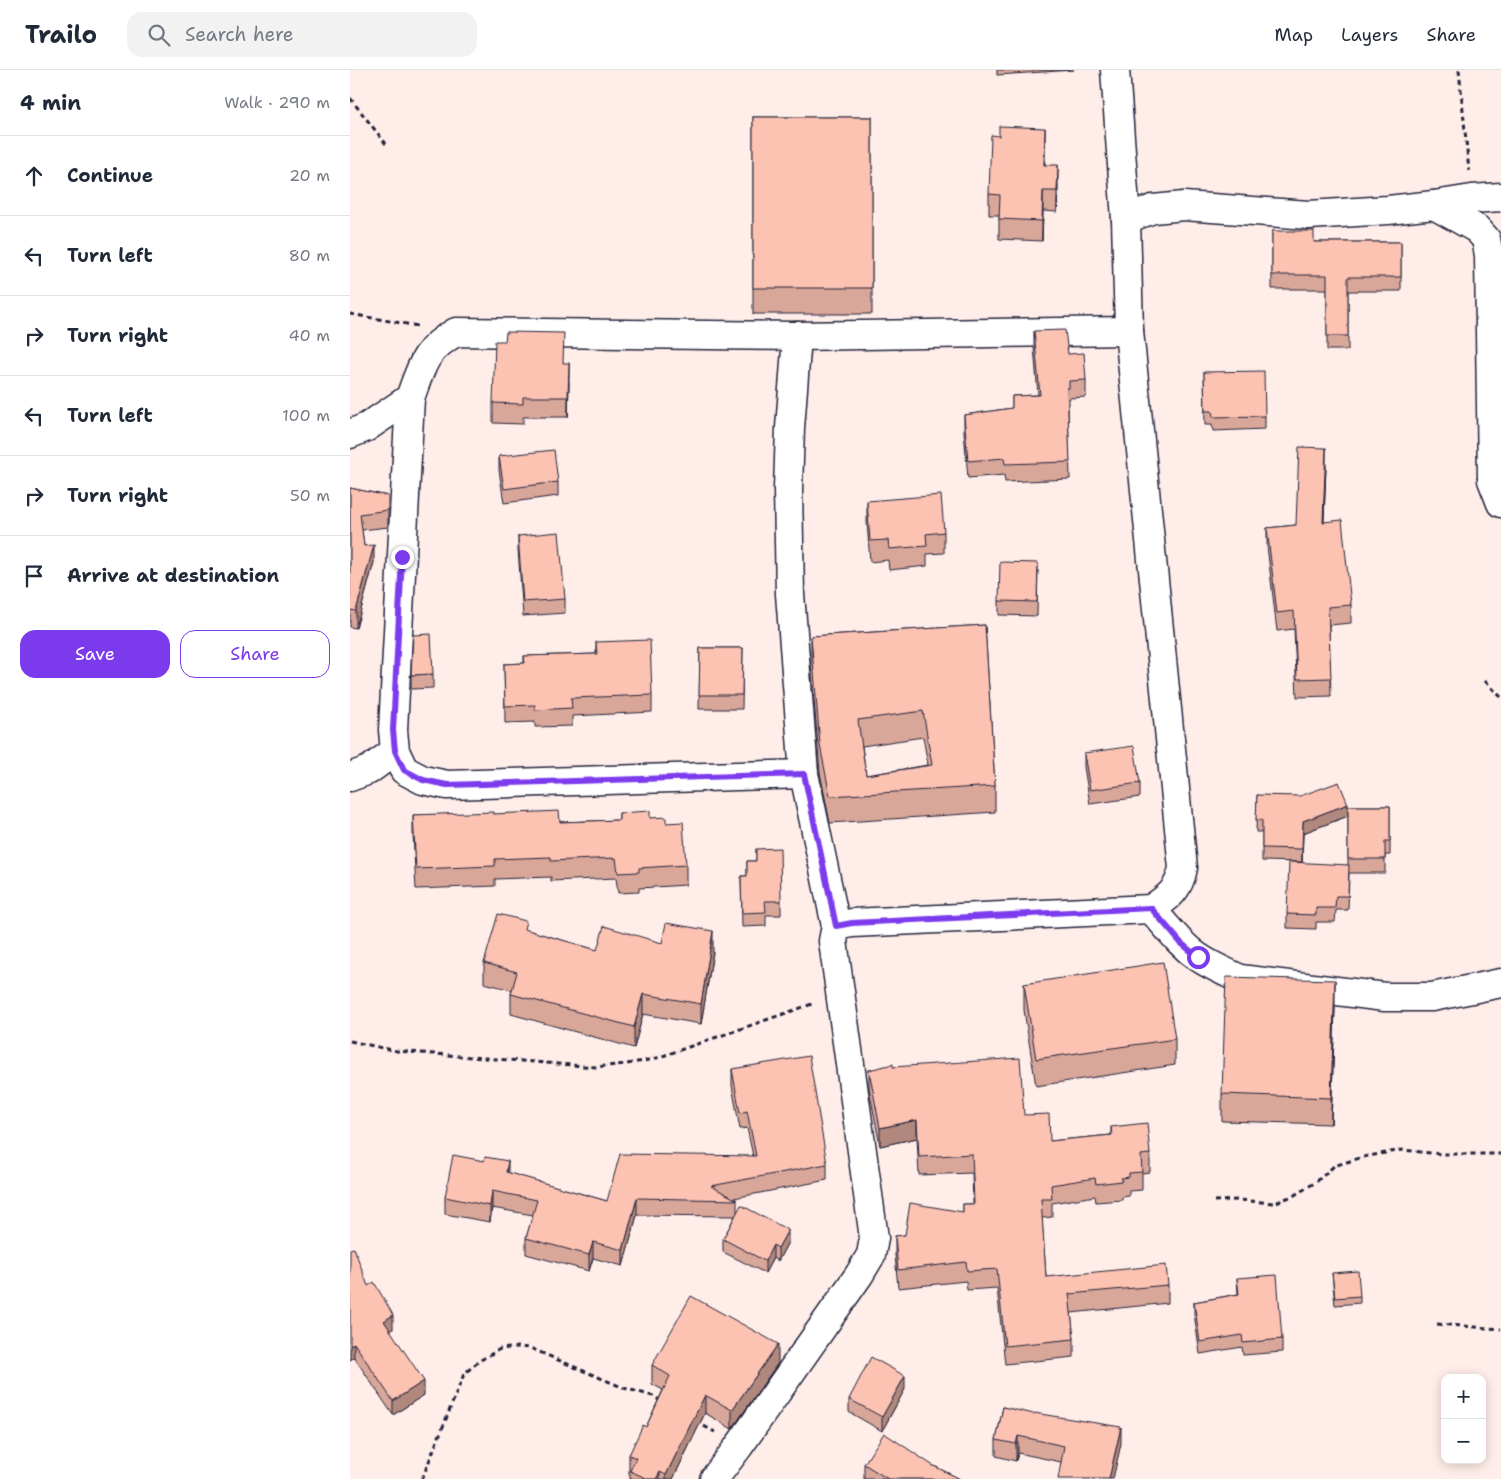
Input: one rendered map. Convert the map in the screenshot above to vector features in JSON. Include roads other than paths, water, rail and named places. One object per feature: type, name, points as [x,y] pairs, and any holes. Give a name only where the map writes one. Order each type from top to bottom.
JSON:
[{"type":"street","points":[[836,926],[852,923],[1151,908],[1174,891],[1180,882],[1183,868],[1129,331],[1126,219],[1115,70]]},
{"type":"street","points":[[1126,219],[1153,209],[1184,206],[1309,216],[1501,197]]},
{"type":"street","points":[[1434,205],[1477,229],[1486,238],[1489,255],[1492,480],[1501,503]]},
{"type":"street","points":[[804,774],[447,785],[423,780],[404,770],[395,751],[393,730],[410,398],[422,363],[429,353],[440,341],[456,332],[797,336],[1129,331]]},
{"type":"street","points":[[714,1479],[859,1275],[870,1255],[874,1238],[833,941],[836,926],[804,774],[790,594],[788,489],[790,428],[797,336]]},
{"type":"street","points":[[350,434],[367,427],[410,398]]},
{"type":"street","points":[[350,777],[369,770],[395,751]]},
{"type":"street","points":[[1151,908],[1181,943],[1198,957],[1240,978],[1385,997],[1432,997],[1501,983]]}]
